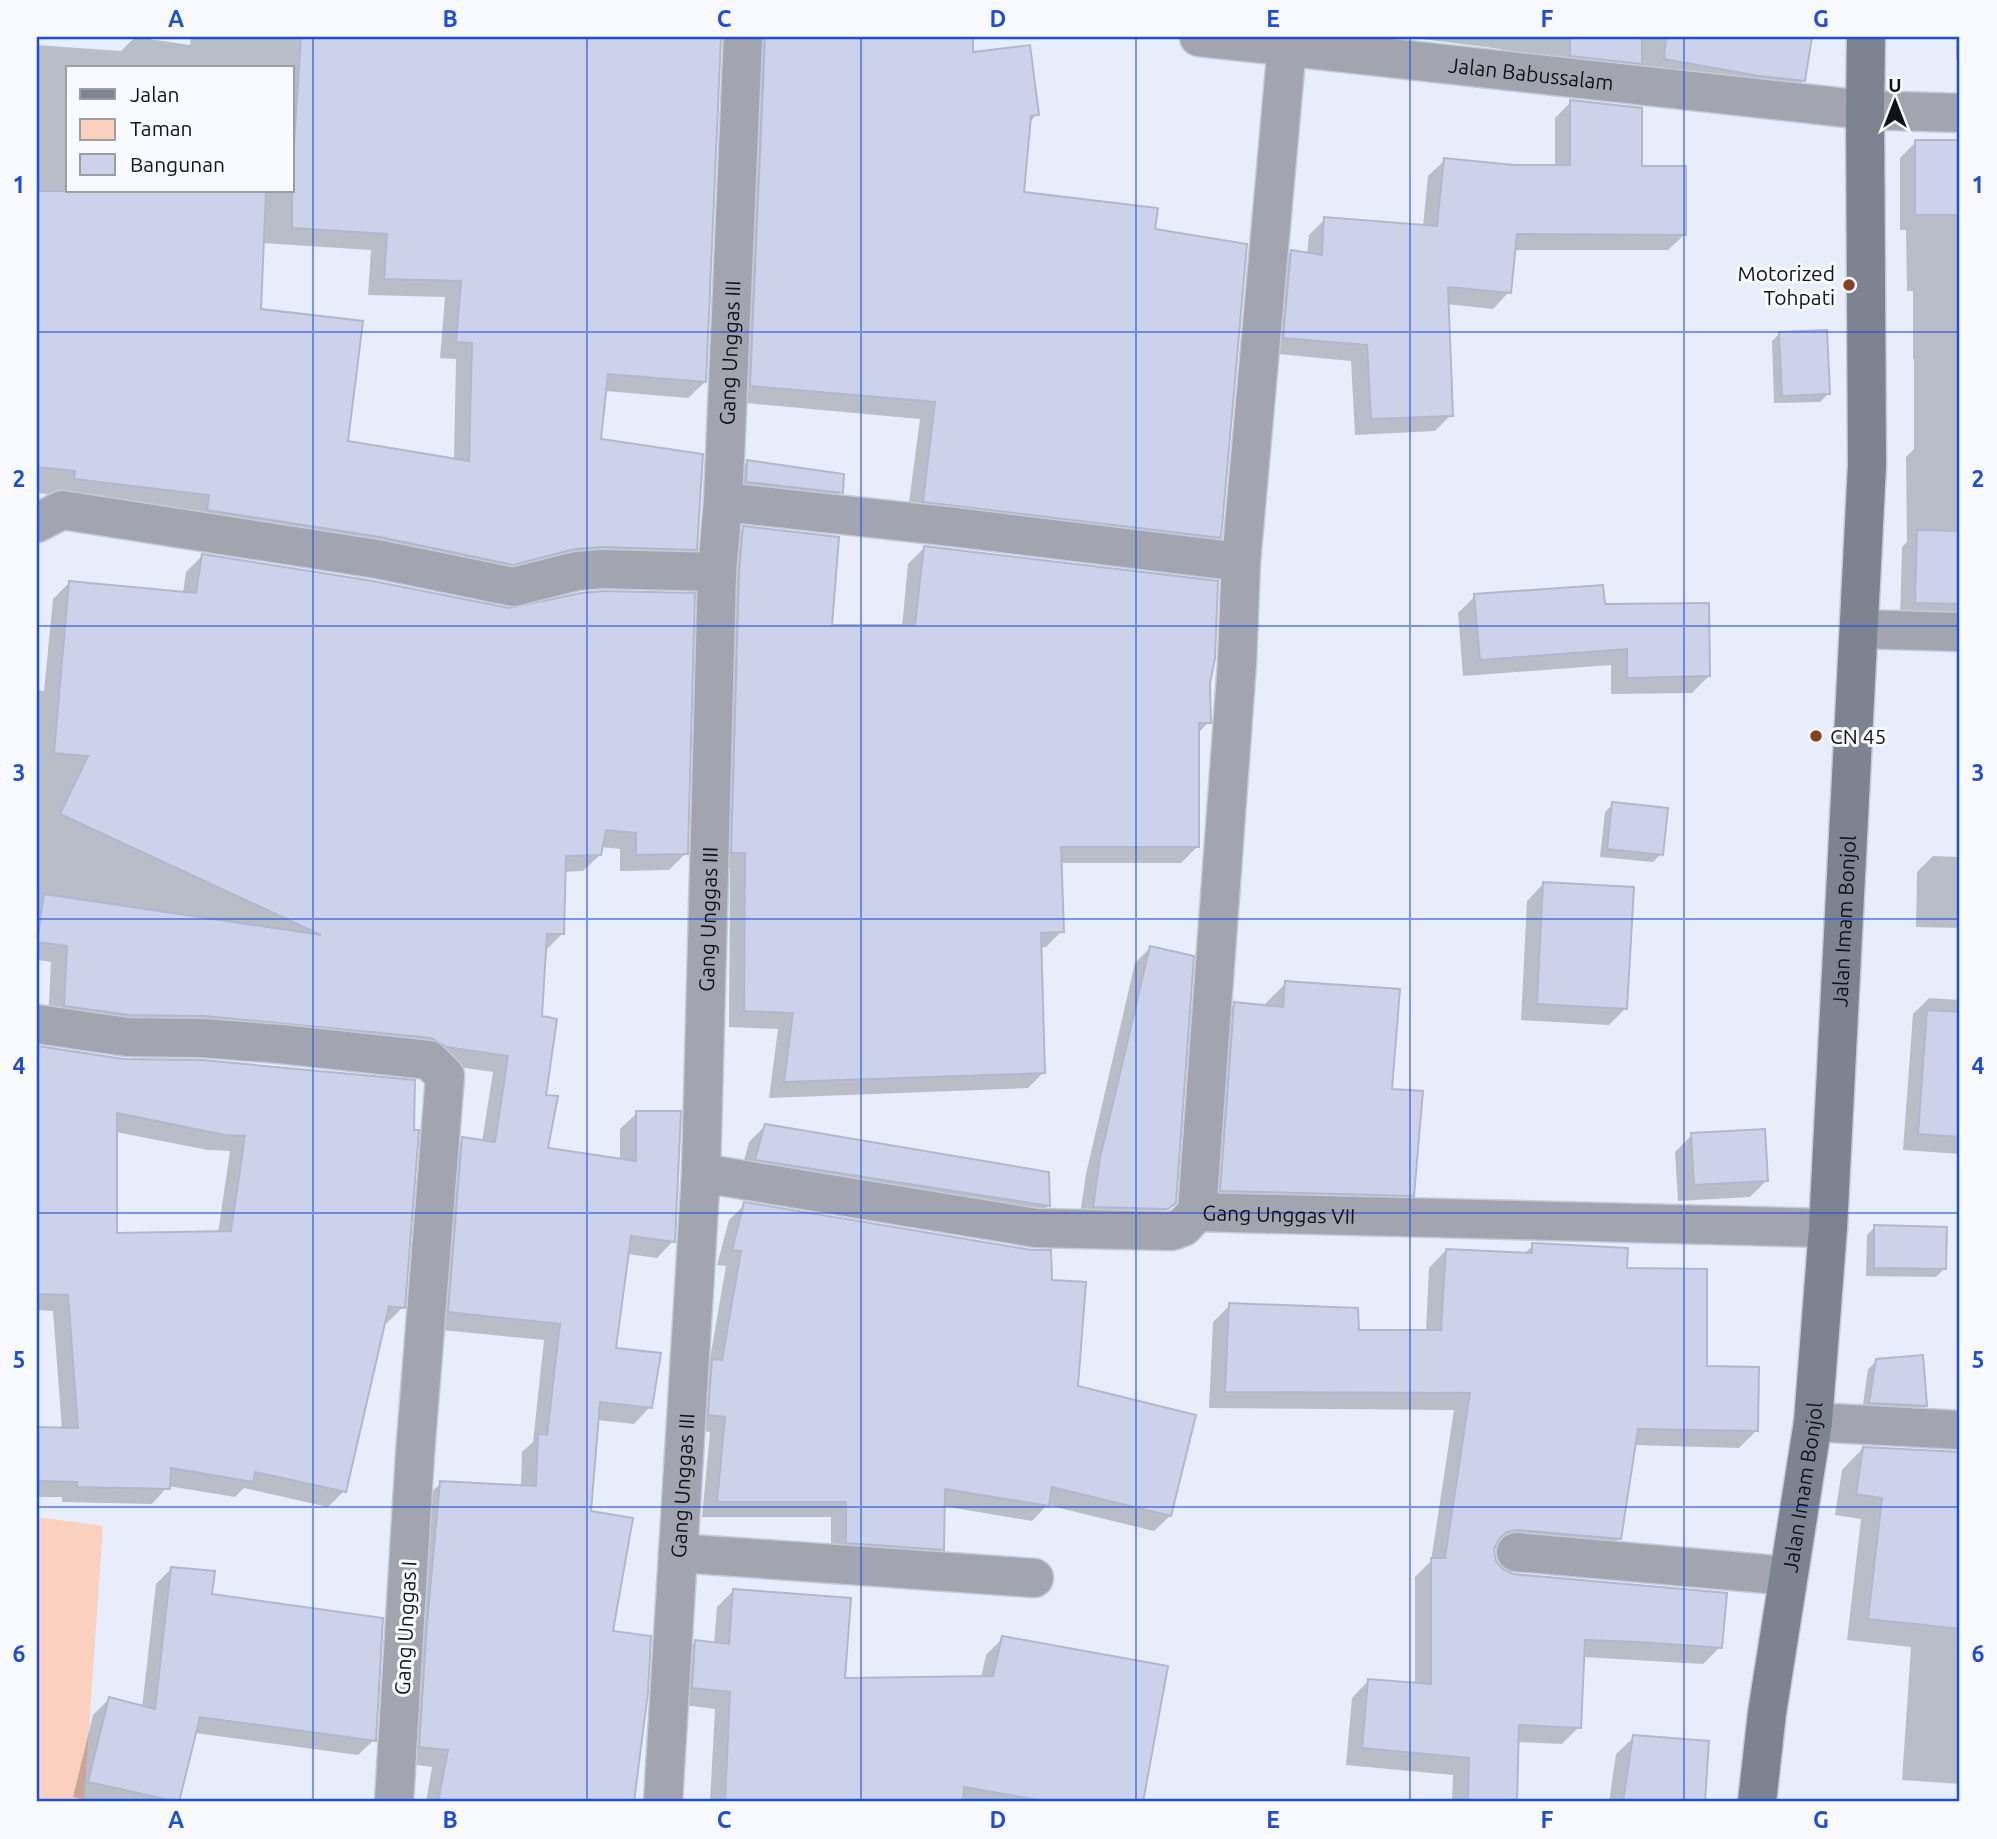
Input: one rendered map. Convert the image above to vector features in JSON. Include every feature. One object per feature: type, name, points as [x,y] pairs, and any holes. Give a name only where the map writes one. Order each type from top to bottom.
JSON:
[{"type":"main road","name":"Jalan Imam Bonjol","points":[[1756,1802],[1767,1713],[1813,1422],[1828,1228],[1867,465],[1867,37]]},
{"type":"street","name":"Gang Unggas III","points":[[663,1802],[701,1172],[717,572],[723,502],[743,37]]},
{"type":"street","name":"Jalan Babussalam","points":[[1199,37],[1865,110],[1960,113]]},
{"type":"street","points":[[1197,1212],[1237,663],[1241,562],[1287,46]]},
{"type":"street","points":[[723,502],[1241,562]]},
{"type":"street","points":[[37,523],[62,510],[377,559],[513,587],[576,571],[602,569],[717,572]]},
{"type":"street","points":[[1859,629],[1960,632]]},
{"type":"street","name":"Gang Unggas I","points":[[37,1024],[127,1037],[203,1038],[429,1060],[445,1076],[415,1454],[394,1802]]},
{"type":"street","name":"Gang Unggas VII","points":[[701,1172],[1037,1228],[1172,1231],[1183,1227],[1197,1212],[1828,1228]]},
{"type":"street","points":[[1813,1422],[1960,1430]]},
{"type":"street","points":[[1516,1552],[1788,1576]]},
{"type":"street","points":[[678,1553],[1034,1578]]},
{"type":"green space","points":[[37,1517],[103,1526],[84,1802],[37,1802]]},
{"type":"building","points":[[301,37],[721,37],[706,382],[608,374],[601,439],[703,454],[697,550],[603,547],[575,549],[513,565],[380,537],[207,510],[209,495],[74,479],[75,471],[37,467],[37,191],[266,192],[261,309],[363,321],[348,441],[469,461],[472,343],[456,342],[461,281],[384,279],[387,234],[292,228]]},
{"type":"building","points":[[765,37],[973,37],[973,52],[1030,45],[1039,115],[1031,116],[1024,192],[1158,208],[1155,229],[1247,244],[1221,538],[923,502],[935,402],[750,386]]},
{"type":"building","points":[[1570,37],[1642,37],[1642,64],[1570,56]]},
{"type":"building","points":[[1666,37],[1812,37],[1805,81],[1759,76],[1664,59]]},
{"type":"building","points":[[1570,100],[1642,108],[1642,166],[1686,166],[1686,235],[1517,234],[1511,293],[1448,287],[1453,416],[1371,419],[1367,345],[1283,338],[1291,250],[1322,255],[1324,217],[1437,226],[1444,158],[1514,165],[1570,165]]},
{"type":"building","points":[[1915,140],[1960,140],[1960,215],[1915,215]]},
{"type":"building","points":[[1827,330],[1830,394],[1782,396],[1779,332]]},
{"type":"building","points":[[747,460],[844,474],[843,493],[746,482]]},
{"type":"building","points":[[743,526],[839,537],[832,625],[915,625],[924,546],[1218,581],[1215,659],[1210,683],[1211,723],[1199,723],[1199,847],[1061,847],[1064,932],[1041,933],[1045,1073],[784,1082],[793,1013],[744,1011],[745,853],[731,853],[739,573]]},
{"type":"building","points":[[1917,530],[1960,531],[1960,604],[1915,603]]},
{"type":"building","points":[[202,554],[373,581],[509,608],[603,591],[695,593],[688,854],[636,855],[636,833],[606,830],[601,855],[566,856],[564,934],[547,934],[542,1016],[557,1019],[546,1095],[558,1096],[548,1148],[636,1161],[636,1111],[681,1111],[675,1242],[631,1236],[616,1348],[661,1353],[652,1408],[600,1402],[591,1511],[633,1518],[613,1631],[651,1636],[648,1692],[634,1802],[438,1802],[448,1750],[419,1747],[440,1481],[536,1486],[538,1434],[547,1435],[560,1324],[448,1312],[462,1137],[495,1142],[508,1056],[447,1047],[431,1038],[205,1016],[129,1015],[64,1006],[67,946],[37,942],[44,894],[321,935],[60,814],[88,756],[54,753],[69,581],[196,593]]},
{"type":"building","points":[[1603,585],[1605,604],[1709,603],[1710,676],[1627,678],[1627,649],[1480,660],[1474,594]]},
{"type":"building","points":[[1612,802],[1668,808],[1663,855],[1607,849]]},
{"type":"building","points":[[1543,882],[1634,887],[1627,1009],[1537,1004]]},
{"type":"building","points":[[1150,946],[1194,956],[1176,1203],[1168,1209],[1093,1207],[1100,1158]]},
{"type":"building","points":[[1285,981],[1400,989],[1392,1089],[1423,1091],[1414,1196],[1220,1191],[1234,1002],[1283,1007]]},
{"type":"building","points":[[1927,1010],[1960,1012],[1960,1137],[1918,1134]]},
{"type":"building","points":[[37,1046],[124,1059],[202,1060],[415,1080],[414,1130],[419,1130],[405,1308],[389,1306],[346,1492],[255,1472],[253,1482],[171,1468],[170,1489],[77,1487],[77,1482],[37,1481],[37,1427],[78,1428],[68,1295],[37,1294]],"holes":[[[117,1113],[225,1135],[245,1136],[231,1231],[117,1233]]]},
{"type":"building","points":[[765,1124],[1049,1172],[1050,1206],[755,1160]]},
{"type":"building","points":[[1765,1129],[1768,1181],[1694,1185],[1691,1133]]},
{"type":"building","points":[[744,1202],[1032,1250],[1051,1250],[1052,1280],[1086,1282],[1078,1386],[1196,1415],[1171,1516],[1052,1487],[1049,1506],[945,1489],[944,1550],[846,1543],[846,1502],[717,1502],[725,1417],[708,1415],[712,1359],[722,1360],[741,1251],[732,1250]]},
{"type":"building","points":[[1874,1225],[1947,1227],[1946,1269],[1874,1268]]},
{"type":"building","points":[[1532,1243],[1628,1248],[1627,1268],[1707,1269],[1707,1366],[1759,1367],[1758,1431],[1638,1429],[1621,1539],[1518,1530],[1507,1532],[1499,1539],[1494,1549],[1496,1561],[1503,1569],[1513,1574],[1727,1593],[1722,1648],[1585,1640],[1581,1728],[1519,1725],[1517,1802],[1468,1802],[1469,1758],[1362,1748],[1368,1679],[1431,1684],[1431,1558],[1445,1558],[1470,1393],[1225,1392],[1229,1303],[1358,1308],[1359,1330],[1441,1330],[1446,1249],[1532,1253]]},
{"type":"building","points":[[1923,1355],[1927,1406],[1869,1403],[1876,1359]]},
{"type":"building","points":[[1863,1447],[1960,1452],[1960,1629],[1868,1619],[1882,1498],[1856,1494]]},
{"type":"building","points":[[171,1567],[215,1571],[212,1594],[383,1618],[376,1741],[200,1717],[179,1802],[88,1782],[109,1697],[155,1709]]},
{"type":"building","points":[[733,1589],[851,1598],[845,1678],[993,1676],[1002,1636],[1168,1666],[1143,1802],[1050,1802],[964,1787],[963,1802],[725,1802],[730,1692],[692,1688],[695,1640],[729,1644]]},
{"type":"building","points":[[1633,1735],[1709,1741],[1705,1802],[1623,1802]]},
{"type":"place","name":"Motorized Tohpati","points":[[1849,285]]},
{"type":"place","name":"CN 45","points":[[1816,736]]}]
